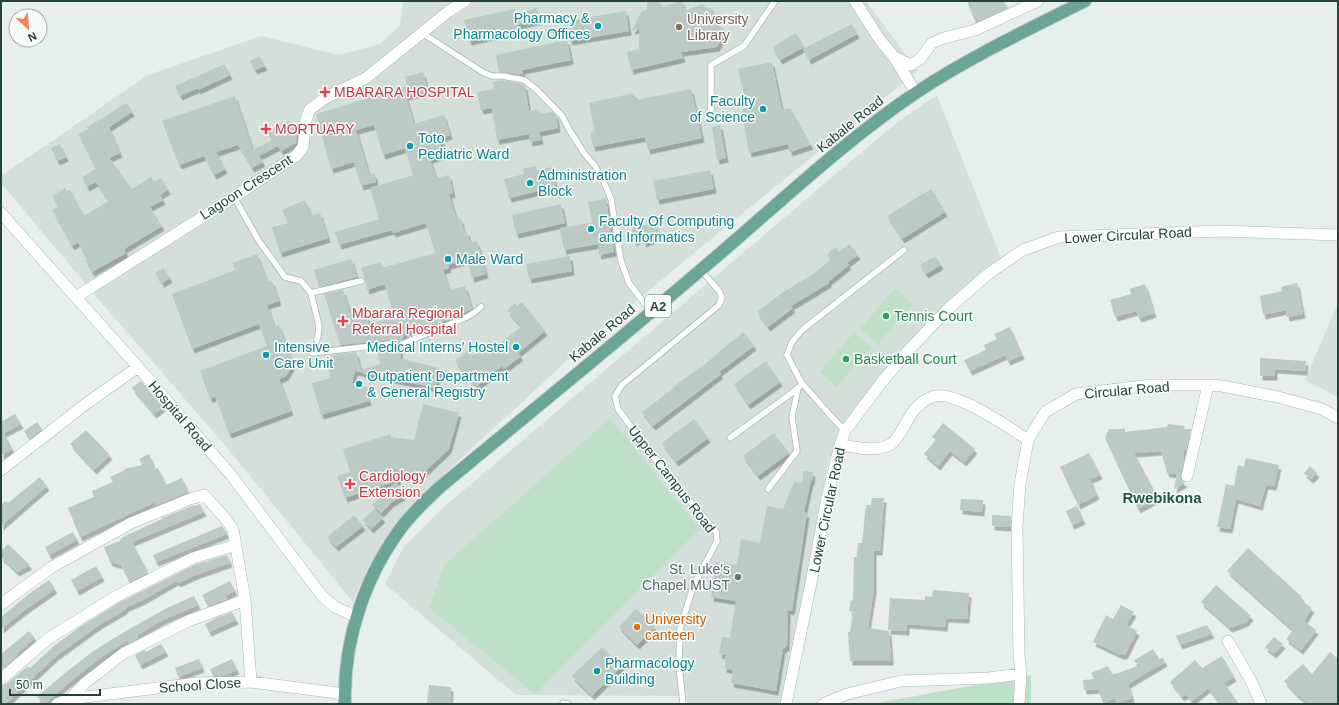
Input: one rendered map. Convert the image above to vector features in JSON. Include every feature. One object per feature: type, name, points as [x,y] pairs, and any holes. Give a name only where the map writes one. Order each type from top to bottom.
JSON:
[{"type":"main road","name":"Kabale Road","points":[[345,699],[349,648],[368,584],[384,553],[404,524],[440,487],[702,270],[830,159],[881,117],[916,93],[968,62],[1085,1]]},
{"type":"street","name":"Lagoon Crescent","points":[[76,297],[296,156],[303,147],[306,120],[310,109],[327,97],[366,78],[449,11],[465,1]]},
{"type":"street","points":[[855,1],[880,40],[894,57],[916,93]]},
{"type":"street","points":[[894,57],[911,65],[920,59],[932,43],[944,38],[975,30],[1038,1]]},
{"type":"street","name":"Hospital Road","points":[[1,213],[138,367],[231,475],[323,597],[335,607],[357,617]]},
{"type":"street","name":"Lower Circular Road","points":[[786,704],[827,498],[840,445],[846,431],[881,383],[907,352],[948,309],[988,274],[1023,250],[1059,237],[1221,231],[1338,235]]},
{"type":"street","points":[[1,470],[87,403],[138,367]]},
{"type":"street","name":"Circular Road","points":[[1019,704],[1021,674],[1019,655],[1017,527],[1020,484],[1028,440],[1044,412],[1076,394],[1152,385],[1208,385],[1222,386],[1278,397],[1322,409],[1338,418]]},
{"type":"street","points":[[1186,476],[1208,385]]},
{"type":"street","points":[[840,445],[870,449],[892,444],[914,410],[933,396],[942,396],[962,401],[999,420],[1028,440]]},
{"type":"street","points":[[1,604],[52,567],[130,523],[190,499],[204,495],[233,529],[245,600],[251,682]]},
{"type":"street","points":[[1,679],[49,638],[117,596],[193,558],[236,545]]},
{"type":"street","points":[[70,700],[85,683],[124,653],[188,622],[245,600]]},
{"type":"street","points":[[1228,642],[1251,681],[1261,704]]},
{"type":"street","points":[[823,704],[847,694],[902,681],[989,678],[1021,674]]},
{"type":"street","name":"School Close","points":[[57,704],[70,700],[197,683],[251,682],[345,699]]},
{"type":"lane","points":[[711,110],[711,65],[744,46],[775,1]]},
{"type":"lane","points":[[422,33],[484,74],[524,80],[557,109],[604,182],[611,199],[621,262],[629,283],[651,312]]},
{"type":"lane","points":[[234,197],[260,241],[285,277],[301,281],[311,293],[319,326],[318,336],[312,353],[390,344]]},
{"type":"lane","points":[[846,431],[801,382],[787,355],[792,342],[802,330],[904,250]]},
{"type":"lane","name":"Upper Campus Road","points":[[683,704],[678,665],[680,629],[693,587],[717,541],[716,531],[667,475],[618,409],[615,396],[622,385],[719,305],[722,297],[720,292],[702,270]]},
{"type":"lane","points":[[311,293],[360,281]]},
{"type":"lane","points":[[402,344],[467,317],[481,307]]},
{"type":"lane","points":[[768,489],[797,451],[792,417],[798,388],[801,382]]},
{"type":"lane","points":[[730,438],[798,388]]},
{"type":"shaded area","name":"Mbarara Regional Referral Hospital","points":[[403,1],[866,1],[918,71],[589,340],[436,482],[401,519],[366,572],[353,602],[224,444],[100,301],[1,183],[1,176],[148,75],[261,36],[339,55],[380,44],[400,25]]},
{"type":"shaded area","points":[[937,95],[1001,258],[925,325],[852,411],[828,462],[796,645],[781,704],[691,704],[681,696],[516,695],[385,584],[403,548],[437,513],[851,161],[898,122]]},
{"type":"shaded area","points":[[1338,303],[1338,397],[1305,380]]},
{"type":"green space","name":"Tennis Court","points":[[895,288],[913,304],[878,344],[860,329]]},
{"type":"green space","name":"Basketball Court","points":[[854,332],[871,347],[837,387],[820,372]]},
{"type":"green space","points":[[610,418],[700,529],[535,694],[429,608],[444,565]]},
{"type":"green space","points":[[1031,675],[1031,704],[872,704]]},
{"type":"building","name":"University Library","points":[[682,1],[685,11],[702,4],[714,11],[716,23],[726,31],[717,47],[681,52],[683,58],[631,70],[627,52],[639,49],[639,29],[632,30],[641,12],[647,10],[647,2],[660,2],[662,8]]},
{"type":"building","points":[[967,1],[1004,1],[1007,8],[978,21],[977,18],[974,19]]},
{"type":"building","points":[[537,8],[540,20],[517,25],[518,30],[469,41],[464,20],[515,9],[516,13]]},
{"type":"building","name":"Pharmacy & Pharmacology Offices","points":[[626,11],[629,31],[570,41],[566,21]]},
{"type":"building","points":[[852,24],[857,34],[809,60],[803,49]]},
{"type":"building","points":[[796,33],[804,47],[780,60],[772,47]]},
{"type":"building","points":[[567,40],[571,60],[522,70],[523,75],[499,72],[496,55]]},
{"type":"building","points":[[259,56],[265,66],[255,70],[250,61]]},
{"type":"building","name":"Faculty of Science","points":[[772,62],[782,110],[790,108],[811,145],[790,152],[788,144],[749,153],[742,111],[747,107],[738,69]]},
{"type":"building","points":[[224,64],[230,75],[198,90],[198,88],[180,96],[175,86]]},
{"type":"building","points":[[423,72],[428,91],[406,96],[414,124],[444,115],[450,135],[441,138],[443,143],[439,144],[443,155],[430,159],[436,178],[449,175],[453,193],[449,194],[457,220],[461,219],[464,232],[467,231],[470,243],[477,241],[486,274],[472,278],[467,260],[448,265],[449,268],[443,270],[450,290],[465,286],[472,309],[451,319],[405,332],[402,340],[398,342],[401,359],[440,368],[435,388],[355,371],[352,383],[369,388],[367,394],[369,401],[321,415],[312,383],[331,378],[325,358],[339,354],[356,352],[361,370],[380,364],[377,350],[391,348],[394,344],[393,341],[390,340],[340,345],[324,294],[343,290],[352,319],[367,315],[369,324],[388,319],[393,313],[385,284],[367,290],[361,268],[381,262],[382,268],[435,253],[426,223],[393,233],[392,230],[339,245],[335,232],[379,219],[370,188],[413,175],[405,148],[383,155],[374,125],[356,130],[369,174],[374,173],[376,182],[361,186],[354,162],[331,169],[316,114],[407,86],[405,77]]},
{"type":"building","points":[[501,80],[522,84],[525,86],[529,111],[539,109],[540,114],[552,112],[556,115],[558,128],[539,132],[541,140],[530,142],[529,134],[497,140],[492,108],[481,110],[477,92],[494,89],[492,82]]},
{"type":"building","points":[[691,89],[702,138],[648,150],[645,137],[593,147],[590,132],[595,131],[589,103],[634,93],[636,100]]},
{"type":"building","points":[[235,96],[253,150],[272,140],[267,131],[282,123],[290,121],[297,134],[296,143],[281,151],[278,146],[259,156],[263,162],[252,168],[238,145],[216,152],[225,169],[214,175],[204,156],[179,165],[162,121]]},
{"type":"building","points":[[127,103],[132,112],[109,127],[120,153],[109,158],[132,189],[151,177],[154,182],[161,178],[168,190],[160,195],[163,200],[150,207],[162,226],[124,249],[126,253],[92,272],[85,260],[87,259],[78,242],[72,246],[52,210],[59,206],[52,196],[65,188],[67,191],[70,190],[84,216],[109,201],[96,182],[87,187],[82,177],[96,169],[78,134],[89,129],[87,127]]},
{"type":"building","points":[[720,125],[726,158],[717,160],[712,127]]},
{"type":"building","points":[[60,144],[66,157],[57,161],[51,148]]},
{"type":"building","name":"Administration Block","points":[[536,166],[537,171],[551,167],[556,187],[509,198],[504,179],[524,174],[523,169]]},
{"type":"building","points":[[710,170],[714,189],[657,200],[653,181]]},
{"type":"building","points":[[931,189],[945,212],[902,239],[887,216]]},
{"type":"building","name":"Faculty Of Computing and Informatics","points":[[606,199],[614,252],[599,255],[598,244],[564,250],[560,228],[592,222],[588,202]]},
{"type":"building","points":[[305,200],[312,215],[320,213],[328,238],[280,253],[272,227],[288,223],[282,210]]},
{"type":"building","points":[[561,204],[565,223],[516,234],[512,215]]},
{"type":"building","points":[[655,224],[659,236],[644,243],[642,237],[634,242],[632,226]]},
{"type":"building","points":[[849,244],[858,255],[847,263],[849,265],[829,281],[829,283],[791,306],[793,308],[768,327],[757,312],[782,293],[816,272],[831,259],[827,254],[835,247],[839,252]]},
{"type":"building","points":[[257,254],[268,283],[272,281],[279,301],[267,305],[275,327],[279,325],[293,364],[286,376],[279,379],[291,411],[229,434],[215,396],[210,399],[200,371],[267,346],[259,324],[192,349],[172,294],[235,270],[233,263]]},
{"type":"building","points":[[570,256],[572,271],[529,279],[526,264]]},
{"type":"building","points":[[935,256],[941,265],[926,274],[920,265]]},
{"type":"building","points":[[351,259],[357,277],[319,287],[314,270]]},
{"type":"building","points":[[163,268],[170,278],[162,283],[155,273]]},
{"type":"building","points":[[1297,283],[1303,314],[1287,317],[1286,310],[1263,315],[1260,296],[1282,291],[1281,287]]},
{"type":"building","points":[[1145,284],[1154,313],[1139,318],[1136,311],[1115,317],[1110,300],[1131,294],[1130,289]]},
{"type":"building","name":"Medical Interns' Hostel","points":[[522,302],[545,331],[518,353],[521,356],[504,369],[502,366],[476,387],[455,361],[468,350],[473,355],[489,342],[494,348],[521,327],[507,310],[515,303],[517,306]]},
{"type":"building","points":[[1010,327],[1022,355],[1008,361],[1005,355],[970,371],[964,360],[986,350],[984,345],[997,339],[994,334]]},
{"type":"building","points":[[744,332],[754,346],[719,372],[721,374],[653,426],[642,412],[718,354],[717,353]]},
{"type":"building","points":[[1260,358],[1306,361],[1305,371],[1275,369],[1275,376],[1260,376]]},
{"type":"building","points":[[766,361],[780,382],[748,405],[734,384]]},
{"type":"building","points":[[141,381],[163,407],[154,414],[132,388]]},
{"type":"building","points":[[423,404],[459,413],[449,449],[419,477],[393,469],[399,480],[345,498],[337,476],[350,472],[343,449],[391,434],[391,437],[414,440]]},
{"type":"building","points":[[15,414],[21,424],[4,433],[12,449],[1,455],[1,422]]},
{"type":"building","points":[[694,419],[708,438],[676,462],[662,443]]},
{"type":"building","points":[[37,422],[42,429],[29,439],[24,431]]},
{"type":"building","points":[[943,423],[975,449],[964,462],[950,451],[938,466],[924,454],[936,440],[932,437]]},
{"type":"building","points":[[1168,424],[1185,426],[1184,429],[1191,429],[1186,450],[1183,450],[1184,459],[1180,475],[1182,481],[1185,483],[1174,489],[1177,474],[1167,473],[1161,451],[1134,453],[1158,498],[1138,509],[1105,438],[1109,429],[1125,429],[1125,432],[1167,427]]},
{"type":"building","points":[[86,430],[110,455],[94,470],[70,444]]},
{"type":"building","points":[[774,433],[789,453],[758,476],[743,456]]},
{"type":"building","points":[[1089,453],[1100,475],[1090,479],[1097,495],[1078,505],[1060,467]]},
{"type":"building","points":[[149,454],[155,469],[158,468],[166,485],[182,478],[188,492],[156,505],[155,502],[80,537],[68,508],[94,497],[92,491],[113,482],[110,477],[125,470],[124,469],[142,465],[139,459]]},
{"type":"building","points":[[1246,458],[1279,465],[1274,486],[1266,485],[1260,506],[1236,499],[1230,529],[1217,527],[1226,484],[1234,486],[1238,465],[1244,467]]},
{"type":"building","points":[[1310,466],[1317,473],[1311,479],[1304,473]]},
{"type":"building","points":[[803,471],[813,472],[812,481],[804,512],[807,513],[792,611],[788,610],[787,646],[783,649],[776,691],[731,683],[733,670],[724,668],[726,655],[719,654],[722,637],[730,638],[736,601],[711,597],[716,562],[737,565],[741,539],[760,543],[767,506],[783,509],[794,482],[802,483]]},
{"type":"building","points":[[40,477],[47,486],[1,526],[1,505],[6,501],[8,503]]},
{"type":"building","points":[[396,482],[403,496],[392,502],[381,513],[372,505]]},
{"type":"building","points":[[872,498],[884,498],[880,551],[874,551],[874,589],[868,628],[889,631],[891,661],[850,661],[848,632],[850,632],[853,612],[849,611],[851,600],[853,601],[854,557],[857,557],[858,543],[862,543],[866,505],[871,505]]},
{"type":"building","points":[[961,499],[983,500],[982,512],[960,510]]},
{"type":"building","points":[[200,504],[204,512],[132,542],[147,573],[129,582],[121,565],[110,562],[104,547],[120,541],[121,538],[162,518]]},
{"type":"building","points":[[1077,506],[1083,520],[1072,525],[1066,511]]},
{"type":"building","points":[[374,509],[383,518],[371,529],[363,520]]},
{"type":"building","points":[[354,515],[363,526],[336,547],[327,537]]},
{"type":"building","points":[[992,515],[1011,516],[1010,527],[992,526]]},
{"type":"building","points":[[222,526],[227,534],[156,562],[153,555]]},
{"type":"building","points":[[73,532],[77,540],[49,555],[45,547]]},
{"type":"building","points":[[8,544],[30,565],[17,572],[1,557],[1,551]]},
{"type":"building","points":[[1248,548],[1302,597],[1300,600],[1312,608],[1304,621],[1316,630],[1301,650],[1286,639],[1293,630],[1227,571]]},
{"type":"building","points":[[227,555],[230,563],[198,574],[178,583],[176,581],[143,600],[125,608],[126,609],[99,625],[56,656],[5,704],[1,704],[1,686],[6,684],[28,666],[30,668],[54,646],[78,628],[120,602],[194,565]]},
{"type":"building","points":[[96,566],[102,577],[77,591],[71,580]]},
{"type":"building","points":[[49,580],[55,589],[1,629],[1,617]]},
{"type":"building","points":[[230,581],[235,591],[225,596],[227,599],[208,606],[202,595]]},
{"type":"building","points":[[1216,585],[1251,616],[1246,622],[1230,628],[1201,602]]},
{"type":"building","points":[[933,590],[969,593],[967,619],[946,618],[945,627],[907,624],[907,631],[888,630],[890,598],[925,600],[925,596],[932,597]]},
{"type":"building","points":[[194,596],[198,605],[163,620],[137,635],[138,638],[129,643],[128,640],[100,658],[44,704],[37,697],[92,652],[167,608]]},
{"type":"building","points":[[1121,605],[1134,612],[1126,625],[1137,631],[1125,655],[1121,655],[1093,642],[1106,615],[1113,619]]},
{"type":"building","name":"University canteen","points":[[636,609],[655,627],[637,645],[619,627]]},
{"type":"building","points":[[232,612],[236,620],[209,632],[205,624]]},
{"type":"building","points":[[1207,625],[1212,634],[1180,645],[1176,636]]},
{"type":"building","points":[[29,631],[35,638],[16,654],[18,655],[1,670],[1,654]]},
{"type":"building","points":[[1274,637],[1283,644],[1274,654],[1265,647]]},
{"type":"building","points":[[161,644],[166,652],[140,665],[135,655],[145,650],[146,652]]},
{"type":"building","name":"Pharmacology Building","points":[[602,647],[622,666],[592,696],[572,676]]},
{"type":"building","points":[[1153,649],[1159,659],[1163,658],[1165,662],[1128,684],[1132,698],[1117,703],[1115,698],[1103,703],[1098,689],[1084,690],[1083,680],[1094,679],[1091,673],[1108,666],[1112,675],[1141,665],[1133,661]]},
{"type":"building","points":[[1330,652],[1338,659],[1338,704],[1310,704],[1296,694],[1284,681],[1303,664],[1312,674]]},
{"type":"building","points":[[1222,656],[1234,677],[1224,683],[1239,704],[1220,704],[1208,688],[1192,701],[1186,694],[1182,697],[1170,682],[1195,660],[1202,668]]},
{"type":"building","points":[[199,659],[202,668],[178,677],[175,668]]},
{"type":"building","points":[[232,659],[237,670],[225,675],[213,676],[210,669]]},
{"type":"building","points":[[429,685],[451,687],[450,704],[427,704]]},
{"type":"place","name":"Pharmacy & Pharmacology Offices","points":[[598,26]]},
{"type":"place","name":"University Library","points":[[679,27]]},
{"type":"place","name":"MBARARA HOSPITAL","points":[[325,92]]},
{"type":"place","name":"Faculty of Science","points":[[763,109]]},
{"type":"place","name":"MORTUARY","points":[[266,129]]},
{"type":"place","name":"Toto Pediatric Ward","points":[[410,146]]},
{"type":"place","name":"Administration Block","points":[[530,183]]},
{"type":"place","name":"Faculty Of Computing and Informatics","points":[[591,229]]},
{"type":"place","name":"Male Ward","points":[[448,259]]},
{"type":"place","name":"Tennis Court","points":[[886,316]]},
{"type":"place","name":"Mbarara Regional Referral Hospital","points":[[343,321]]},
{"type":"place","name":"Medical Interns' Hostel","points":[[516,347]]},
{"type":"place","name":"Intensive Care Unit","points":[[266,355]]},
{"type":"place","name":"Basketball Court","points":[[846,359]]},
{"type":"place","name":"Outpatient Department & General Registry","points":[[359,384]]},
{"type":"place","name":"Cardiology Extension","points":[[350,484]]},
{"type":"place","name":"St. Luke's Chapel MUST","points":[[738,577]]},
{"type":"place","name":"University canteen","points":[[637,627]]},
{"type":"place","name":"Pharmacology Building","points":[[597,671]]},
{"type":"district","name":"Rwebikona","points":[[1162,498]]}]
